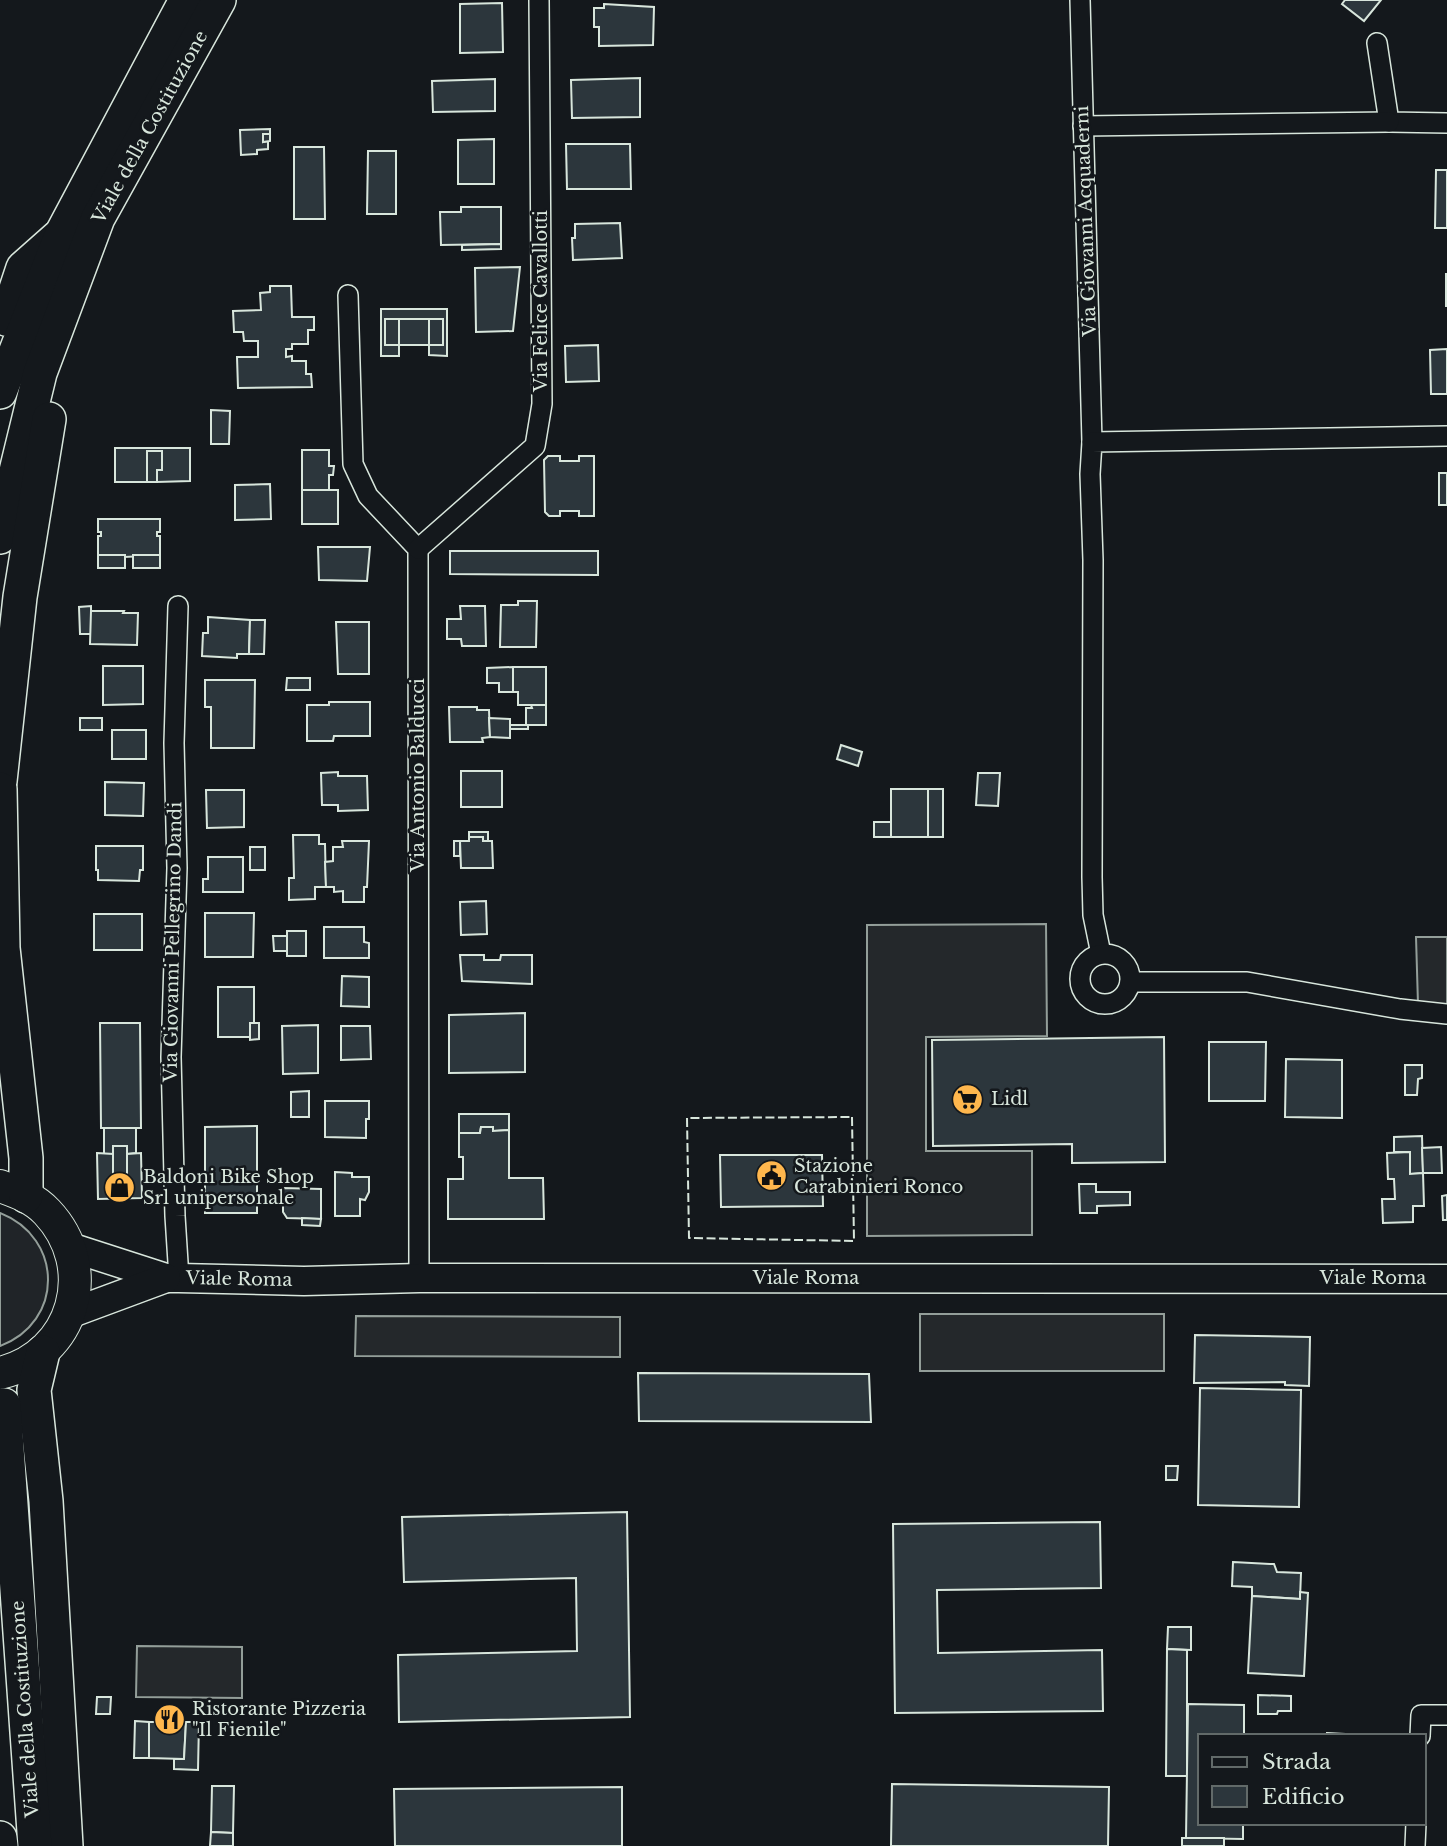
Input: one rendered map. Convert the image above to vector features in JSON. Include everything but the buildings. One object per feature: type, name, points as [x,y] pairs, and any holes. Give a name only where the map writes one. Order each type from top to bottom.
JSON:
[{"type":"highway","name":"Viale della Costituzione","points":[[0,392],[62,233],[186,0]]},
{"type":"highway","name":"Viale della Costituzione","points":[[0,537],[40,373],[98,218],[219,0]]},
{"type":"highway","points":[[0,781],[20,597],[53,392],[94,272],[98,218]]},
{"type":"highway","points":[[0,335],[23,268],[62,233]]},
{"type":"highway","points":[[0,789],[3,948],[26,1158],[13,1191]]},
{"type":"highway","points":[[43,1352],[34,1391],[46,1501],[66,1846]]},
{"type":"highway","name":"Viale della Costituzione","points":[[2,1389],[35,1846]]},
{"type":"highway","points":[[0,1838],[1,1846]]},
{"type":"main road","points":[[2,1389],[16,1369],[43,1352],[58,1335],[69,1314],[75,1293],[70,1247],[60,1227],[45,1209],[13,1191]]},
{"type":"main road","name":"Viale Roma","points":[[70,1247],[172,1278],[304,1281],[419,1278],[1447,1279]]},
{"type":"main road","name":"Viale Roma","points":[[69,1314],[172,1278]]},
{"type":"street","name":"Via Felice Cavallotti","points":[[418,550],[535,446],[542,404],[540,0]]},
{"type":"street","name":"Via Giovanni Acquaderni","points":[[1080,0],[1092,442],[1093,915],[1101,954]]},
{"type":"street","points":[[1377,43],[1389,122]]},
{"type":"street","points":[[1083,126],[1447,123]]},
{"type":"street","points":[[348,295],[353,464],[368,496],[418,550]]},
{"type":"street","points":[[1092,442],[1447,436]]},
{"type":"street","name":"Via Antonio Balducci","points":[[418,550],[419,1278]]},
{"type":"street","name":"Via Giovanni Pellegrino Dandi","points":[[172,1278],[175,1216],[171,1057],[177,868],[174,743],[178,606]]},
{"type":"street","points":[[1101,954],[1109,954],[1122,961],[1130,974],[1130,982],[1123,996],[1102,1004],[1088,997],[1081,983],[1087,961],[1101,954]]},
{"type":"street","points":[[1130,982],[1247,982],[1399,1009],[1447,1014]]},
{"type":"street","points":[[1420,1734],[1421,1715],[1447,1715]]},
{"type":"street","points":[[1415,1846],[1416,1825]]},
{"type":"shaded area","points":[[1046,924],[1047,1036],[926,1037],[926,1151],[1032,1151],[1032,1235],[867,1236],[867,925]]},
{"type":"shaded area","points":[[1416,937],[1447,937],[1447,1004],[1418,1004]]},
{"type":"shaded area","points":[[0,1213],[21,1225],[36,1241],[45,1260],[48,1280],[45,1300],[36,1319],[21,1334],[0,1346]]},
{"type":"shaded area","points":[[920,1314],[1164,1314],[1164,1371],[920,1371]]},
{"type":"shaded area","points":[[356,1316],[620,1317],[620,1357],[355,1356]]},
{"type":"shaded area","points":[[137,1646],[242,1647],[242,1698],[136,1697]]},
{"type":"fence","points":[[852,1117],[854,1241],[689,1238],[687,1118],[852,1117]]},
{"type":"place","name":"Lidl","points":[[968,1099]]},
{"type":"place","name":"Stazione Carabinieri Ronco","points":[[771,1176]]},
{"type":"place","name":"Baldoni Bike Shop Srl unipersonale","points":[[120,1187]]},
{"type":"place","name":"Ristorante Pizzeria \"Il Fienile\"","points":[[169,1719]]}]
